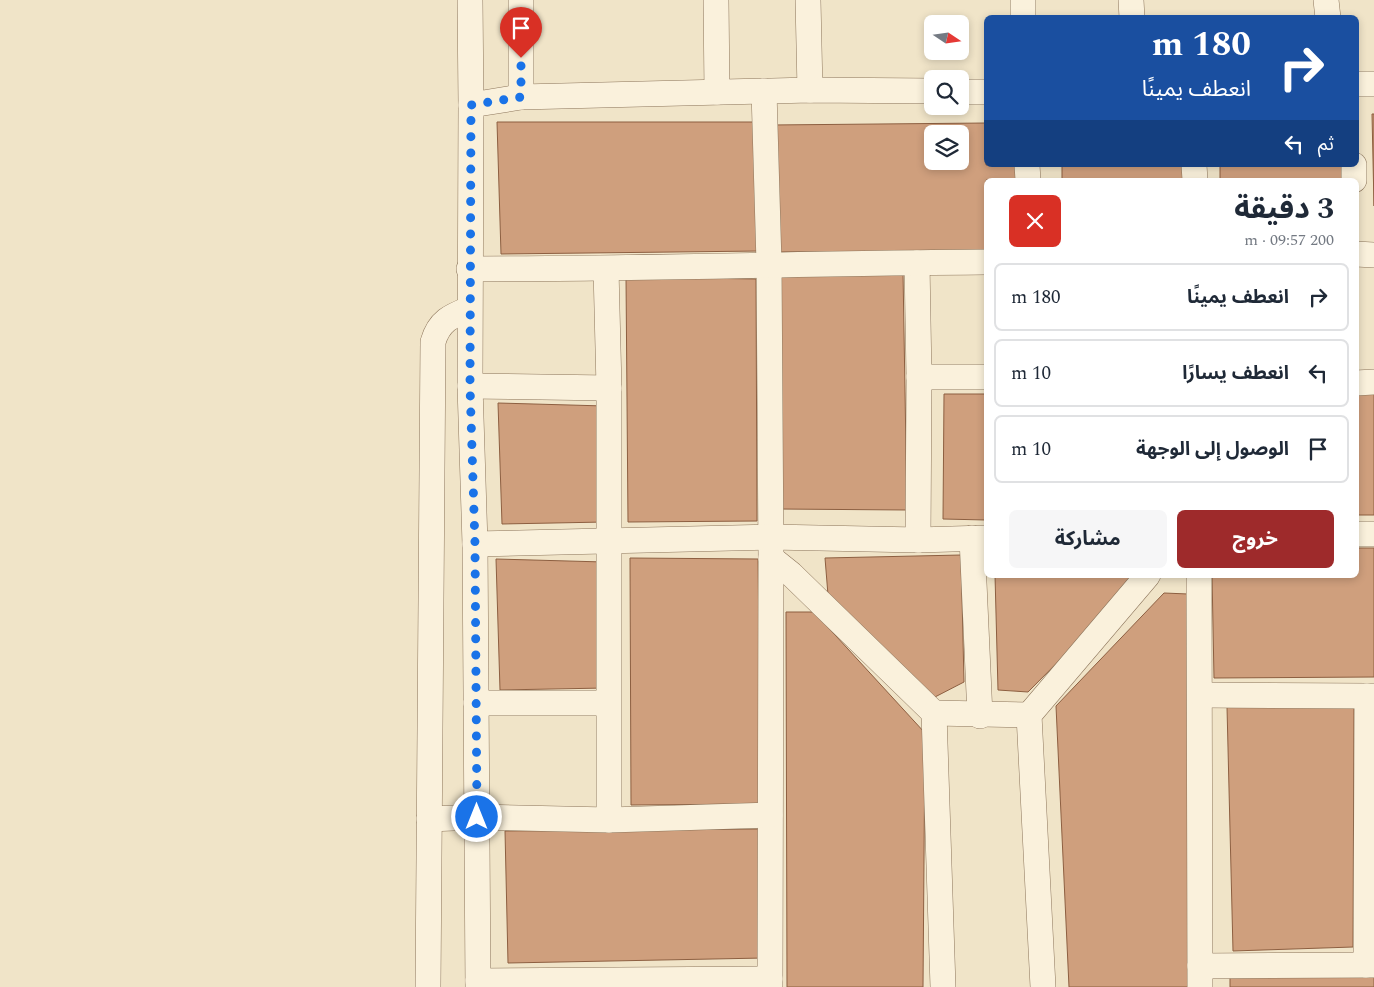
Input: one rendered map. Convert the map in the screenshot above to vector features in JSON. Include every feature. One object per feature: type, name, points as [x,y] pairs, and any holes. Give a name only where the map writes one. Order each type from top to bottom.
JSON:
[{"type":"street","points":[[470,0],[469,309],[475,544],[478,984],[770,983],[769,264],[764,91]]},
{"type":"street","points":[[521,0],[521,97]]},
{"type":"street","points":[[716,0],[717,92]]},
{"type":"street","points":[[808,0],[810,90]]},
{"type":"street","points":[[1023,0],[1023,15]]},
{"type":"street","points":[[1131,0],[1132,15]]},
{"type":"street","points":[[1326,0],[1328,15]]},
{"type":"street","points":[[1359,85],[1374,84]]},
{"type":"street","points":[[471,105],[521,97],[810,90],[924,91]]},
{"type":"street","points":[[969,92],[984,92]]},
{"type":"street","points":[[1359,254],[1374,254]]},
{"type":"street","points":[[917,262],[919,377],[918,540]]},
{"type":"street","points":[[469,269],[606,269],[769,264],[984,262]]},
{"type":"street","points":[[606,269],[609,388],[607,541],[610,820]]},
{"type":"street","points":[[428,987],[433,342],[443,322],[450,316],[469,309]]},
{"type":"street","points":[[919,377],[984,377]]},
{"type":"street","points":[[1359,383],[1374,382]]},
{"type":"street","points":[[470,386],[609,388]]},
{"type":"street","points":[[1359,534],[1374,534]]},
{"type":"street","points":[[475,544],[607,541],[770,548],[979,538],[980,716]]},
{"type":"street","points":[[770,548],[791,574],[934,713],[980,716],[1029,715]]},
{"type":"street","points":[[1043,987],[1029,715],[1145,578]]},
{"type":"street","points":[[1199,578],[1201,695],[1200,976],[1370,965],[1371,696],[1201,695]]},
{"type":"street","points":[[476,703],[608,703]]},
{"type":"street","points":[[934,713],[943,987]]},
{"type":"street","points":[[429,819],[477,817],[610,820],[770,815]]},
{"type":"building","points":[[1372,114],[1374,114],[1374,206]]},
{"type":"building","points":[[497,122],[756,122],[760,251],[501,254]]},
{"type":"building","points":[[984,123],[984,167],[1016,167],[1016,178],[984,178],[984,251],[774,252],[771,125]]},
{"type":"building","points":[[1062,167],[1190,167],[1190,178],[1062,178]]},
{"type":"building","points":[[1220,167],[1346,167],[1346,178],[1220,178]]},
{"type":"building","points":[[776,271],[903,272],[907,510],[779,509]]},
{"type":"building","points":[[626,277],[756,279],[757,521],[628,522]]},
{"type":"building","points":[[1359,389],[1374,389],[1374,515],[1359,515]]},
{"type":"building","points":[[944,394],[984,394],[984,520],[943,519]]},
{"type":"building","points":[[498,403],[605,406],[605,522],[502,524]]},
{"type":"building","points":[[1359,548],[1374,548],[1374,677],[1214,678],[1212,578],[1359,578]]},
{"type":"building","points":[[961,555],[964,682],[933,698],[828,595],[825,558]]},
{"type":"building","points":[[630,558],[758,559],[761,804],[631,805]]},
{"type":"building","points":[[496,559],[604,562],[605,688],[500,690]]},
{"type":"building","points":[[995,578],[1141,578],[1028,692],[998,690]]},
{"type":"building","points":[[1164,593],[1188,594],[1193,987],[1069,987],[1056,706]]},
{"type":"building","points":[[786,612],[814,612],[925,733],[923,987],[787,987]]},
{"type":"building","points":[[1227,707],[1354,707],[1353,947],[1233,951]]},
{"type":"building","points":[[761,829],[764,958],[508,963],[505,831]]},
{"type":"building","points":[[1374,975],[1374,987],[1230,987],[1230,976]]},
{"type":"route","points":[[477,817],[475,544],[470,386],[469,269],[471,105],[521,97],[521,58]]}]
